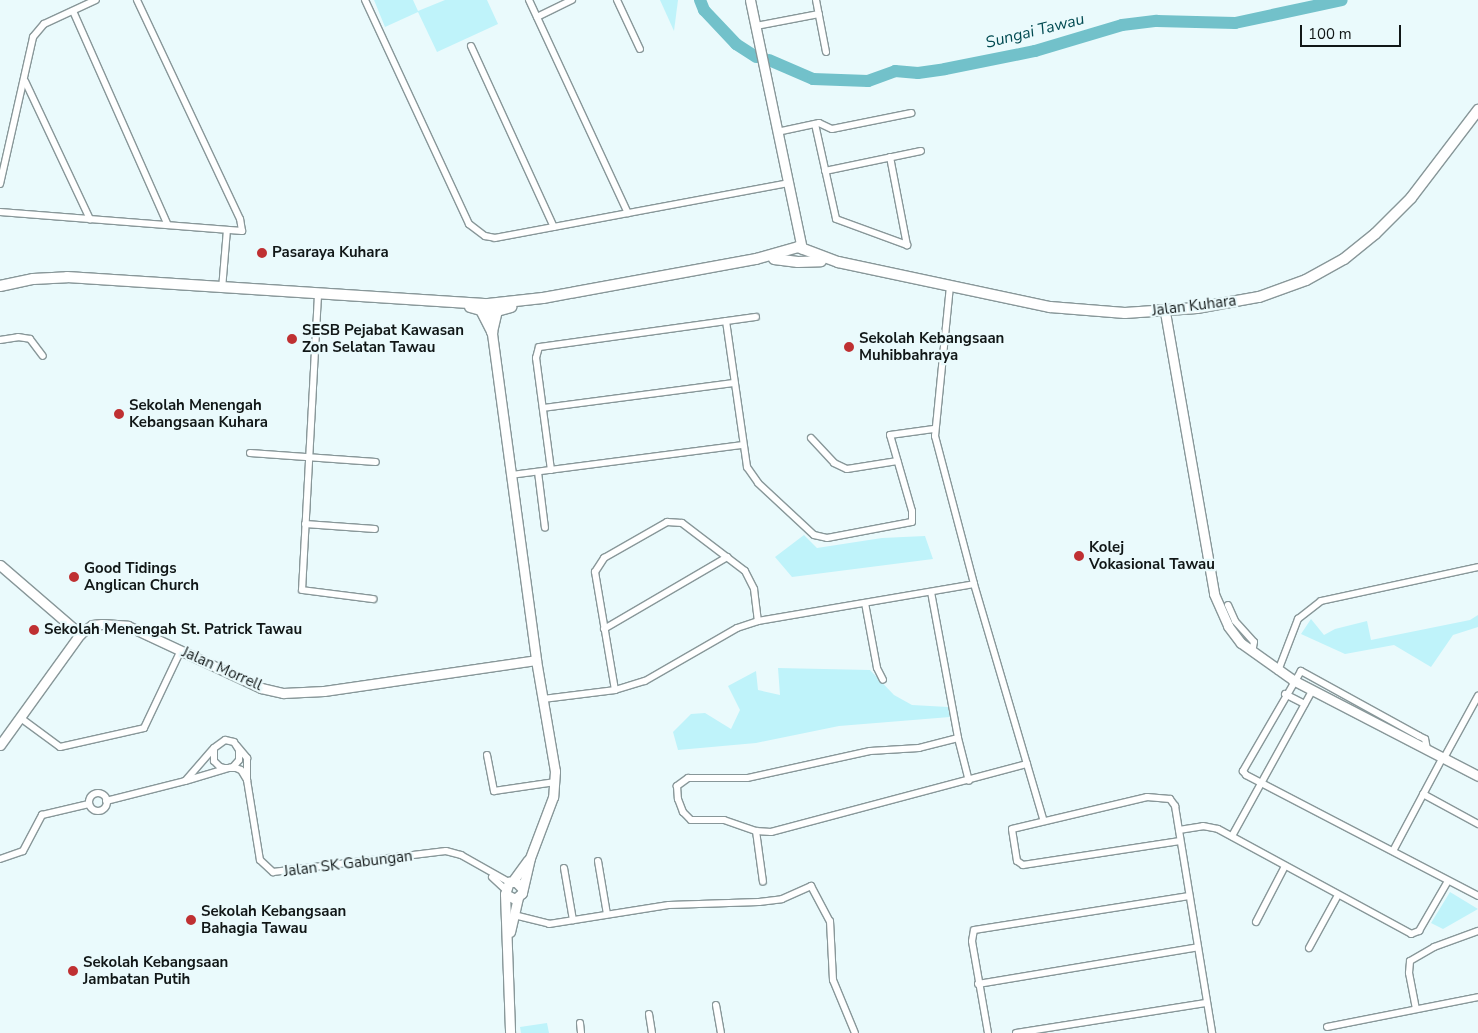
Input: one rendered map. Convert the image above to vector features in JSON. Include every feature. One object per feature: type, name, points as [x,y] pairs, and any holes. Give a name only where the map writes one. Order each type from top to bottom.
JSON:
[{"type":"main road","name":"Jalan Kuhara","points":[[543,298],[756,258],[797,253],[1070,310],[1165,312],[1259,297],[1306,280],[1344,258],[1375,234],[1411,198],[1478,110]]},
{"type":"main road","points":[[0,286],[33,279],[67,277],[463,304],[488,304],[543,298]]},
{"type":"main road","points":[[492,332],[499,309],[538,303],[543,298]]},
{"type":"main road","points":[[463,304],[481,310],[492,332]]},
{"type":"street","points":[[0,184],[38,30],[96,0]]},
{"type":"street","points":[[0,212],[242,231],[240,219],[137,0]]},
{"type":"street","points":[[365,0],[469,224],[485,236],[496,238],[788,183]]},
{"type":"street","points":[[529,0],[628,213]]},
{"type":"street","points":[[537,17],[572,0]]},
{"type":"street","points":[[617,0],[640,49]]},
{"type":"street","points":[[750,0],[796,225],[797,253]]},
{"type":"street","points":[[816,0],[826,52]]},
{"type":"street","points":[[73,11],[168,225]]},
{"type":"street","points":[[756,26],[819,14]]},
{"type":"street","points":[[471,46],[554,227]]},
{"type":"street","points":[[25,81],[90,219]]},
{"type":"street","points":[[777,132],[815,124],[832,130],[910,113]]},
{"type":"street","points":[[815,124],[836,219],[908,244],[890,157]]},
{"type":"street","points":[[825,171],[920,151]]},
{"type":"street","points":[[222,289],[227,230]]},
{"type":"street","points":[[950,286],[934,429],[974,584],[1043,819]]},
{"type":"street","points":[[318,295],[302,590],[373,599]]},
{"type":"street","points":[[488,304],[536,660],[555,782],[549,809],[530,858],[518,897],[506,949]]},
{"type":"street","points":[[1165,312],[1214,594],[1228,626],[1252,652],[1293,680],[1477,773]]},
{"type":"street","points":[[551,470],[536,358],[539,347],[756,317]]},
{"type":"street","points":[[726,321],[742,445],[750,476],[808,530],[822,538],[912,522],[912,511],[890,435],[934,429]]},
{"type":"street","points":[[0,340],[18,337],[30,339],[43,356]]},
{"type":"street","points":[[543,408],[734,383]]},
{"type":"street","points":[[812,438],[834,463],[847,469],[897,460]]},
{"type":"street","points":[[511,475],[742,445]]},
{"type":"street","points":[[250,453],[376,462]]},
{"type":"street","points":[[538,472],[545,528]]},
{"type":"street","points":[[615,690],[595,572],[598,564],[612,554],[674,521],[682,523],[749,576],[758,621]]},
{"type":"street","points":[[305,524],[375,529]]},
{"type":"street","points":[[604,629],[727,557]]},
{"type":"street","points":[[0,565],[80,634],[22,719],[0,745]]},
{"type":"street","points":[[1278,671],[1298,619],[1321,601],[1478,567]]},
{"type":"street","points":[[543,699],[615,690],[644,680],[737,628],[758,621],[974,584]]},
{"type":"street","points":[[931,592],[958,738],[969,781]]},
{"type":"street","points":[[865,603],[877,668],[883,680]]},
{"type":"street","points":[[1228,605],[1234,621],[1254,642],[1252,652]]},
{"type":"street","name":"Jalan Morrell","points":[[80,634],[92,625],[119,624],[181,650],[261,688],[283,693],[324,691],[536,660]]},
{"type":"street","points":[[22,719],[60,746],[144,728],[181,650]]},
{"type":"street","points":[[1427,749],[1425,740],[1419,736],[1304,672],[1298,672],[1243,767],[1246,775],[1478,896]]},
{"type":"street","points":[[1232,836],[1263,784],[1312,691]]},
{"type":"street","points":[[1285,694],[1305,704]]},
{"type":"street","points":[[1393,851],[1478,696]]},
{"type":"street","points":[[958,738],[919,748],[870,751],[747,778],[688,778],[677,786],[680,806],[692,820],[732,821],[756,831],[784,830],[1027,764]]},
{"type":"street","points":[[106,801],[97,794],[90,798],[89,804],[94,810],[100,811],[106,801],[185,781],[229,768],[239,760],[237,746],[225,740],[214,748],[185,781]]},
{"type":"street","name":"Jalan SK Gabungan","points":[[237,746],[247,758],[247,780],[263,866],[273,872],[446,851],[461,855],[508,887]]},
{"type":"street","points":[[214,748],[212,757],[216,765],[241,770],[247,780]]},
{"type":"street","points":[[487,755],[494,791],[555,782]]},
{"type":"street","points":[[1423,794],[1478,824]]},
{"type":"street","points":[[1180,841],[1018,864],[1012,828],[1043,819],[1165,796],[1175,806],[1212,1033]]},
{"type":"street","points":[[0,859],[23,851],[42,815],[89,804]]},
{"type":"street","points":[[1179,830],[1209,826],[1232,836],[1285,866],[1416,934],[1448,881]]},
{"type":"street","points":[[756,831],[763,882]]},
{"type":"street","points":[[510,1033],[506,949],[508,887],[530,858]]},
{"type":"street","points":[[598,861],[606,914]]},
{"type":"street","points":[[1256,922],[1285,866]]},
{"type":"street","points":[[564,868],[573,920]]},
{"type":"street","points":[[514,915],[538,924],[669,905],[759,902],[782,899],[812,886],[830,921],[833,980],[855,1033]]},
{"type":"street","points":[[508,887],[521,887]]},
{"type":"street","points":[[508,887],[511,898],[518,897]]},
{"type":"street","points":[[1309,948],[1338,894]]},
{"type":"street","points":[[988,1033],[972,941],[974,930],[1189,896]]},
{"type":"street","points":[[1416,1009],[1409,973],[1410,961],[1434,947],[1478,931]]},
{"type":"street","points":[[978,984],[1198,947]]},
{"type":"street","points":[[1327,1027],[1478,997]]},
{"type":"street","points":[[1016,1033],[1206,1003]]},
{"type":"street","points":[[716,1005],[721,1033]]},
{"type":"street","points":[[649,1014],[652,1033]]},
{"type":"street","points":[[580,1023],[581,1033]]},
{"type":"shaded area","points":[[374,0],[413,0],[418,11],[445,0],[487,0],[498,24],[437,52],[418,12],[385,27]]},
{"type":"shaded area","points":[[660,0],[678,0],[674,31]]},
{"type":"shaded area","points":[[804,535],[817,548],[882,538],[925,536],[933,559],[792,577],[775,557]]},
{"type":"shaded area","points":[[1478,615],[1478,627],[1453,635],[1431,667],[1394,645],[1345,654],[1301,634],[1311,619],[1324,635],[1335,629],[1367,621],[1371,640],[1470,620]]},
{"type":"shaded area","points":[[778,668],[870,670],[894,695],[912,705],[948,707],[950,717],[839,726],[756,743],[678,750],[673,732],[691,714],[705,713],[731,729],[740,710],[728,686],[756,671],[758,690],[780,695]]},
{"type":"shaded area","points":[[1450,892],[1478,909],[1443,929],[1431,923]]},
{"type":"shaded area","points":[[547,1023],[549,1033],[521,1033],[520,1027]]},
{"type":"waterway","name":"Sungai Tawau","points":[[700,0],[704,10],[736,44],[756,57]]},
{"type":"waterway","name":"Sungai Tawau","points":[[769,60],[813,79],[868,81],[895,71],[918,73],[1035,51],[1122,25],[1157,21],[1235,23],[1342,0]]},
{"type":"place","name":"Pasaraya Kuhara","points":[[262,253]]},
{"type":"place","name":"SESB Pejabat Kawasan Zon Selatan Tawau","points":[[292,339]]},
{"type":"place","name":"Sekolah Kebangsaan Muhibbahraya","points":[[849,347]]},
{"type":"place","name":"Sekolah Menengah Kebangsaan Kuhara","points":[[119,414]]},
{"type":"place","name":"Kolej Vokasional Tawau","points":[[1079,556]]},
{"type":"place","name":"Good Tidings Anglican Church","points":[[74,577]]},
{"type":"place","name":"Sekolah Menengah St. Patrick Tawau","points":[[34,630]]},
{"type":"place","name":"Sekolah Kebangsaan Bahagia Tawau","points":[[191,920]]},
{"type":"place","name":"Sekolah Kebangsaan Jambatan Putih","points":[[73,971]]}]
